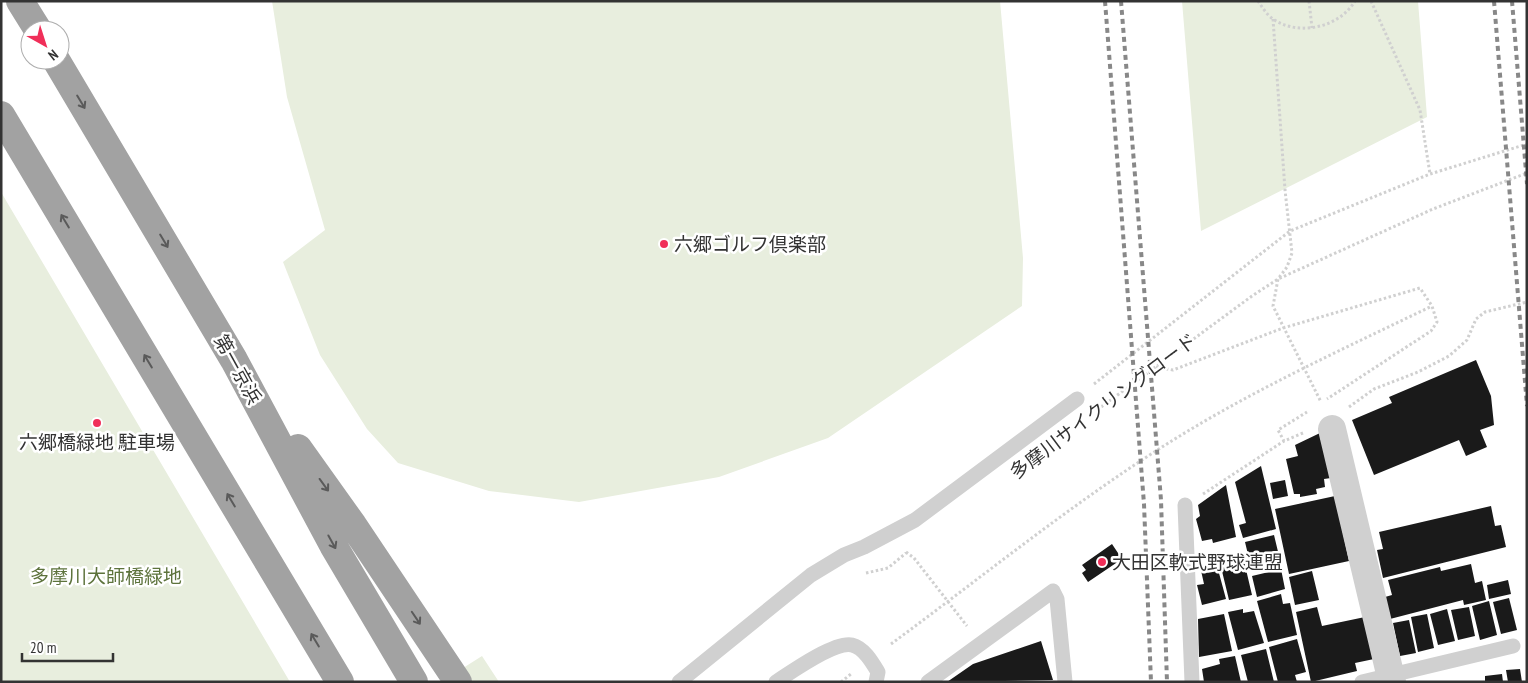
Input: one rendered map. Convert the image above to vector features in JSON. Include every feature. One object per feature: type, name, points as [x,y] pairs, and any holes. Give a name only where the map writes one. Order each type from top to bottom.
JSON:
[{"type":"highway","points":[[20,1],[32,20]]},
{"type":"highway","name":"第一京浜","points":[[62,70],[234,360],[333,545],[414,682]]},
{"type":"highway","points":[[1,115],[340,682]]},
{"type":"highway","points":[[234,360],[353,525],[458,682]]},
{"type":"street","points":[[1332,428],[1391,678]]},
{"type":"lane","points":[[679,682],[812,575],[844,554],[864,547],[915,520],[1077,399]]},
{"type":"lane","points":[[1185,505],[1192,682]]},
{"type":"lane","points":[[928,682],[1053,591],[1057,599],[1065,682]]},
{"type":"lane","points":[[776,682],[832,649],[850,644],[858,648],[870,660],[878,672],[876,682]]},
{"type":"lane","points":[[1362,682],[1391,678],[1513,646]]},
{"type":"path","points":[[1258,1],[1273,19],[1291,26],[1312,28],[1332,22],[1350,11],[1356,1]]},
{"type":"path","points":[[1309,1],[1312,28]]},
{"type":"path","points":[[1371,1],[1420,110],[1430,174]]},
{"type":"path","points":[[1273,19],[1292,253],[1287,267],[1278,279],[1272,306],[1318,397]]},
{"type":"path","points":[[1077,399],[1290,231],[1430,174],[1527,144]]},
{"type":"path","name":"多摩川サイクリングロード","points":[[1090,416],[1252,296],[1278,279],[1433,209],[1527,173]]},
{"type":"path","points":[[1156,366],[1173,370],[1283,328],[1420,288],[1432,306],[1437,322],[1432,331],[1278,430],[1284,441]]},
{"type":"path","points":[[1332,428],[1342,411],[1374,389],[1418,372],[1461,348],[1468,340],[1476,319],[1485,312],[1527,302]]},
{"type":"path","points":[[891,644],[1147,457],[1303,368],[1432,306]]},
{"type":"path","points":[[1185,505],[1284,441],[1330,421],[1332,428]]},
{"type":"path","points":[[860,574],[874,573],[888,568],[915,547]]},
{"type":"path","points":[[914,558],[971,632]]},
{"type":"path","points":[[841,682],[851,674]]},
{"type":"green space","name":"六郷ゴルフ倶楽部","points":[[272,1],[1000,1],[1023,258],[1022,306],[828,438],[719,477],[579,502],[489,491],[398,463],[367,429],[320,355],[283,262],[325,230],[287,97]]},
{"type":"green space","points":[[1182,1],[1418,1],[1427,117],[1201,231]]},
{"type":"green space","name":"多摩川大師橋緑地","points":[[1,192],[290,682],[1,682]]},
{"type":"green space","points":[[482,656],[499,682],[441,682]]},
{"type":"building","points":[[1476,360],[1491,396],[1494,425],[1480,430],[1487,447],[1466,456],[1459,440],[1374,475],[1352,420],[1392,403],[1389,397]]},
{"type":"building","points":[[1320,433],[1331,478],[1324,479],[1325,487],[1316,489],[1317,494],[1300,497],[1300,494],[1294,494],[1286,459],[1298,456],[1295,445]]},
{"type":"building","points":[[1261,466],[1276,529],[1243,538],[1239,525],[1246,523],[1235,482]]},
{"type":"building","points":[[1285,480],[1288,496],[1273,499],[1270,483]]},
{"type":"building","points":[[1226,485],[1236,537],[1213,543],[1212,539],[1202,541],[1196,519],[1200,516],[1198,505]]},
{"type":"building","points":[[1335,496],[1349,561],[1289,574],[1275,509]]},
{"type":"building","points":[[1491,506],[1495,526],[1501,525],[1506,547],[1383,578],[1377,550],[1383,549],[1379,532]]},
{"type":"building","points":[[1274,535],[1280,560],[1251,567],[1245,542]]},
{"type":"building","name":"大田区軟式野球連盟","points":[[1112,544],[1122,559],[1088,582],[1082,573],[1086,570],[1082,565]]},
{"type":"building","points":[[1244,561],[1252,595],[1229,600],[1221,567]]},
{"type":"building","points":[[1216,562],[1226,599],[1202,605],[1197,585],[1204,584],[1200,566]]},
{"type":"building","points":[[1471,564],[1475,583],[1482,581],[1486,600],[1464,605],[1463,600],[1390,619],[1385,597],[1392,595],[1388,580],[1440,567],[1441,571]]},
{"type":"building","points":[[1281,569],[1285,589],[1257,597],[1252,576]]},
{"type":"building","points":[[1312,571],[1319,600],[1295,605],[1289,577]]},
{"type":"building","points":[[1508,580],[1511,594],[1489,599],[1487,585]]},
{"type":"building","points":[[1281,594],[1283,604],[1290,603],[1297,635],[1268,642],[1257,601]]},
{"type":"building","points":[[1509,598],[1517,630],[1501,634],[1493,602]]},
{"type":"building","points":[[1489,601],[1497,635],[1480,640],[1472,606]]},
{"type":"building","points":[[1317,607],[1322,626],[1365,617],[1374,659],[1355,663],[1357,671],[1311,682],[1296,612]]},
{"type":"building","points":[[1469,607],[1475,636],[1458,640],[1451,610]]},
{"type":"building","points":[[1243,609],[1243,613],[1254,611],[1264,643],[1238,650],[1228,612]]},
{"type":"building","points":[[1447,609],[1455,641],[1438,645],[1430,614]]},
{"type":"building","points":[[1224,614],[1232,651],[1199,657],[1198,619]]},
{"type":"building","points":[[1427,614],[1434,648],[1418,652],[1411,617]]},
{"type":"building","points":[[1409,620],[1416,653],[1400,656],[1393,623]]},
{"type":"building","points":[[1297,639],[1306,672],[1295,675],[1297,682],[1278,682],[1269,647]]},
{"type":"building","points":[[1041,641],[1053,680],[947,682],[973,664]]},
{"type":"building","points":[[1266,649],[1274,682],[1248,682],[1241,655]]},
{"type":"building","points":[[1235,656],[1241,682],[1204,682],[1202,669],[1220,664],[1219,659]]},
{"type":"building","points":[[1520,669],[1522,682],[1508,682],[1506,670]]},
{"type":"building","points":[[1502,674],[1503,682],[1485,682],[1485,676]]},
{"type":"railway","points":[[1105,1],[1144,504],[1151,682]]},
{"type":"railway","points":[[1121,1],[1161,500],[1167,682]]},
{"type":"railway","points":[[1494,1],[1527,406]]},
{"type":"railway","points":[[1512,1],[1527,184]]},
{"type":"place","name":"六郷ゴルフ倶楽部","points":[[664,244]]},
{"type":"place","name":"六郷橋緑地 駐車場","points":[[97,423]]},
{"type":"place","name":"大田区軟式野球連盟","points":[[1102,562]]}]
